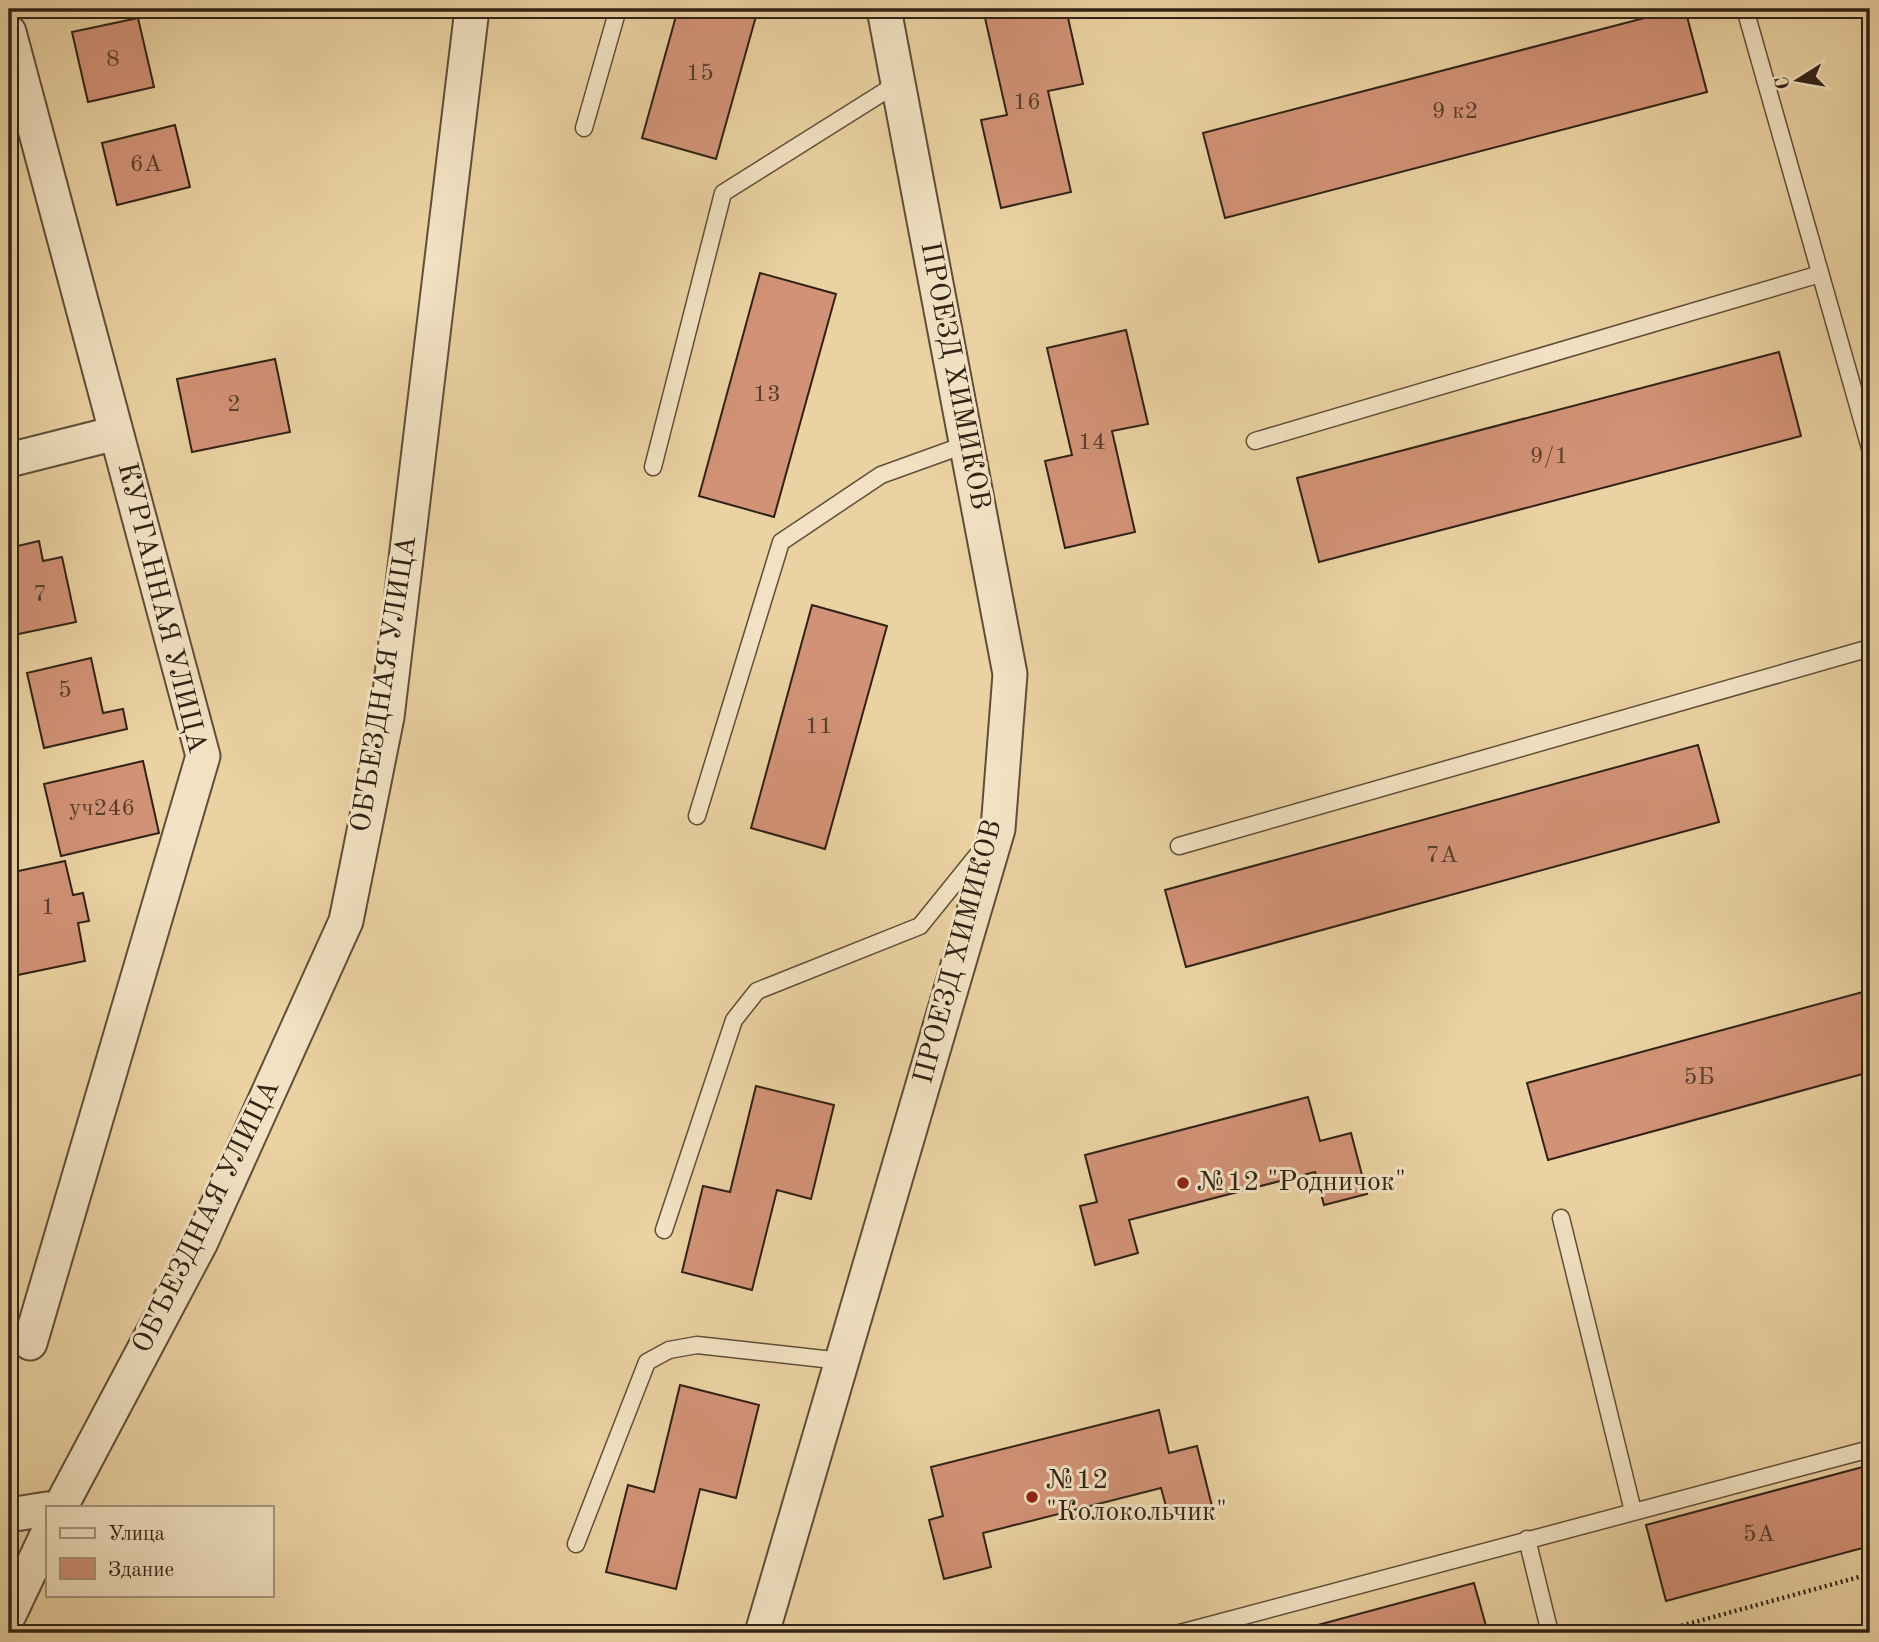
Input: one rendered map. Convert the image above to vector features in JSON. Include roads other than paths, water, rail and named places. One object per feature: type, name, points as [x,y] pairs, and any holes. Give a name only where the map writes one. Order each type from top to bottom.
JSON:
[{"type":"street","name":"ОБЪЕЗДНАЯ УЛИЦА","points":[[60,1506],[201,1242],[346,921],[387,717],[472,9]]},
{"type":"street","name":"ПРОЕЗД ХИМИКОВ","points":[[762,1633],[998,829],[1010,674],[884,9]]},
{"type":"street","name":"КУРГАННАЯ УЛИЦА","points":[[9,32],[203,756],[30,1343]]},
{"type":"street","points":[[9,460],[116,433]]},
{"type":"street","points":[[9,1515],[46,1509]]},
{"type":"street","points":[[9,1615],[46,1537]]},
{"type":"lane","points":[[584,128],[618,9]]},
{"type":"lane","points":[[1745,9],[1870,447]]},
{"type":"lane","points":[[653,467],[723,193],[898,83]]},
{"type":"lane","points":[[1255,441],[1820,274]]},
{"type":"lane","points":[[697,816],[780,542],[881,475],[967,444]]},
{"type":"lane","points":[[1179,846],[1870,648]]},
{"type":"lane","points":[[664,1230],[734,1020],[757,991],[920,926],[998,829]]},
{"type":"lane","points":[[1561,1218],[1633,1511]]},
{"type":"lane","points":[[576,1544],[647,1362],[669,1350],[697,1345],[842,1362]]},
{"type":"lane","points":[[1180,1633],[1870,1449]]},
{"type":"lane","points":[[1527,1539],[1550,1633]]},
{"type":"place","name":"№12 \"Родничок\"","points":[[1183,1183]]},
{"type":"place","name":"№12 \"Колокольчик\"","points":[[1032,1497]]}]
